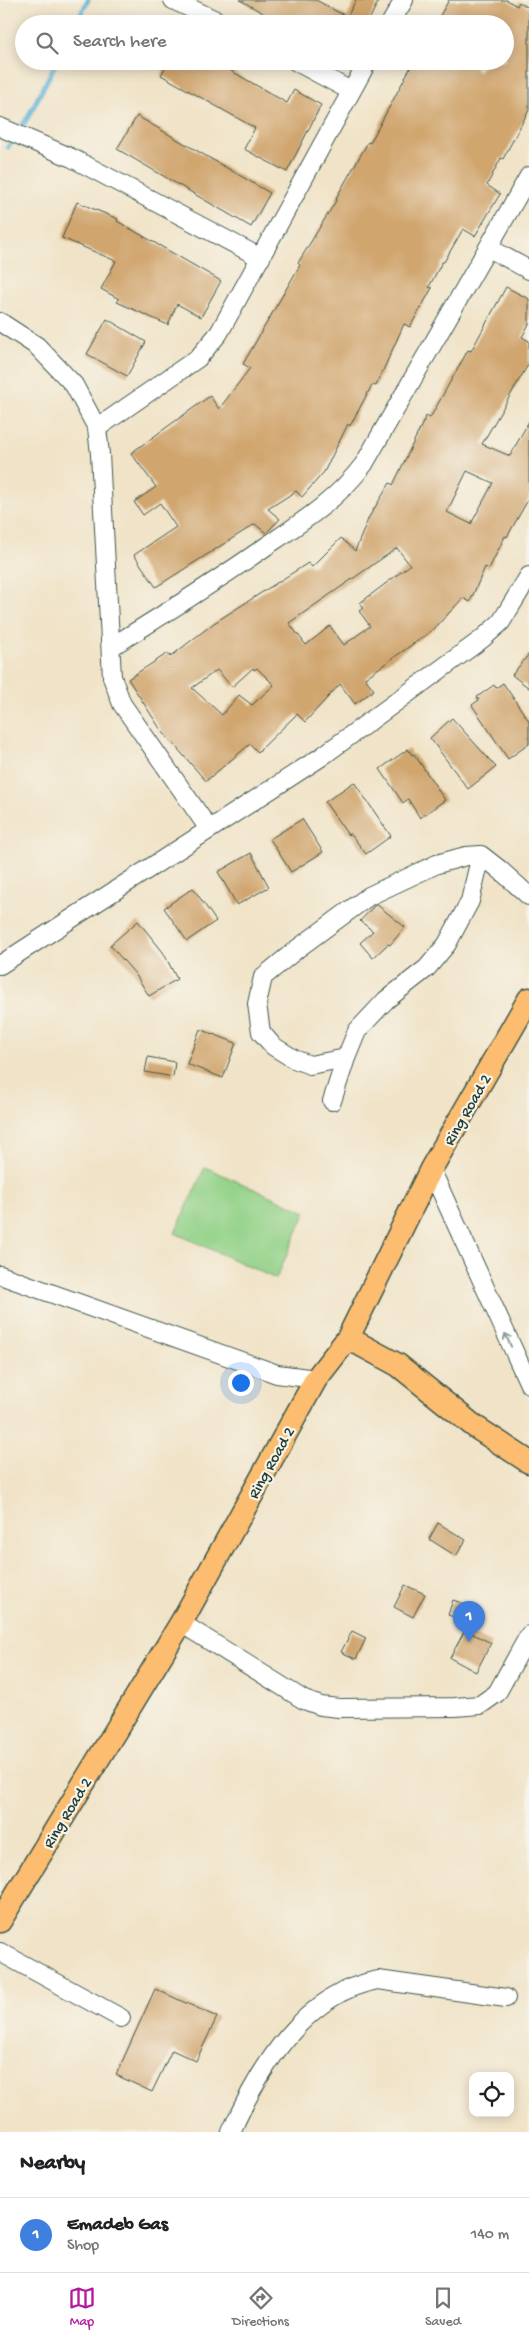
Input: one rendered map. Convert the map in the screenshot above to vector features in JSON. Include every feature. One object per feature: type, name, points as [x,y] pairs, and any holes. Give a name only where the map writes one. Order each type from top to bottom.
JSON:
[{"type":"main road","name":"Ring Road 2","points":[[0,1921],[181,1623],[316,1379],[348,1338],[431,1169],[522,1025],[529,998]]},
{"type":"main road","points":[[348,1338],[398,1365],[474,1426],[529,1462]]},
{"type":"street","points":[[173,0],[205,15]]},
{"type":"street","points":[[395,15],[404,0]]},
{"type":"street","points":[[312,70],[351,91]]},
{"type":"street","points":[[97,428],[198,358],[219,333],[363,70]]},
{"type":"street","points":[[5,128],[35,140],[261,258]]},
{"type":"street","points":[[111,648],[230,572],[327,504],[350,483],[364,464],[529,176]]},
{"type":"street","points":[[489,248],[529,270]]},
{"type":"street","points":[[0,322],[37,346],[65,374],[74,385],[97,428],[112,677],[122,704],[208,829]]},
{"type":"street","points":[[0,965],[321,757],[482,639],[501,622],[529,576]]},
{"type":"street","points":[[346,1058],[310,1065],[294,1060],[273,1046],[261,1032],[257,1004],[264,977],[297,949],[369,896],[437,864],[466,856],[481,855],[529,896]]},
{"type":"street","points":[[332,1101],[357,1031],[386,1000],[427,968],[447,944],[470,901],[481,855]]},
{"type":"street","points":[[431,1169],[529,1384]]},
{"type":"street","points":[[0,1275],[278,1374],[316,1379]]},
{"type":"street","points":[[181,1623],[304,1700],[322,1706],[340,1708],[480,1705],[496,1693],[529,1635]]},
{"type":"street","points":[[0,1952],[121,2018]]},
{"type":"street","points":[[231,2132],[244,2103],[266,2066],[310,2013],[360,1984],[378,1980],[506,1998]]},
{"type":"green space","points":[[205,1167],[306,1212],[276,1279],[175,1233]]},
{"type":"building","points":[[240,0],[316,0],[343,15],[266,15]]},
{"type":"building","points":[[356,0],[379,0],[372,15],[348,15]]},
{"type":"building","points":[[449,0],[507,0],[517,6],[519,2],[529,8],[529,110],[487,185],[500,194],[475,236],[463,229],[444,262],[442,262],[429,287],[432,288],[410,327],[404,324],[376,386],[372,385],[350,426],[348,424],[324,472],[302,497],[296,491],[268,509],[280,519],[266,533],[255,524],[156,587],[134,555],[176,527],[160,503],[143,515],[134,502],[156,487],[131,453],[210,396],[219,409],[250,368],[243,364],[300,265],[298,263],[337,199],[368,142],[370,143],[409,70],[476,70],[479,72],[480,70],[514,70],[514,15],[440,15]]},
{"type":"building","points":[[164,70],[230,70],[287,103],[294,90],[321,105],[287,172],[244,149],[255,128],[161,75]]},
{"type":"building","points":[[137,116],[270,193],[251,227],[117,149]]},
{"type":"building","points":[[77,202],[118,219],[117,221],[221,281],[201,317],[177,304],[168,325],[117,302],[119,299],[101,289],[116,261],[62,238]]},
{"type":"building","points":[[506,287],[529,299],[529,324],[522,337],[529,341],[529,363],[482,444],[510,456],[529,421],[529,498],[507,537],[505,536],[489,569],[485,567],[470,602],[463,598],[434,629],[365,678],[374,690],[355,704],[340,684],[305,722],[297,714],[258,752],[250,744],[206,781],[161,730],[128,679],[168,653],[170,657],[214,623],[308,563],[312,567],[341,538],[355,551],[369,517],[390,483],[393,485],[426,416],[430,418],[468,350],[471,351]],"holes":[[[467,471],[493,483],[471,524],[447,512]],[[397,548],[410,565],[360,603],[364,608],[359,611],[370,626],[344,645],[330,626],[306,645],[289,623]],[[253,668],[254,670],[257,668],[274,685],[252,705],[239,695],[222,715],[192,688],[217,670],[232,687]]]},
{"type":"building","points":[[107,319],[146,342],[127,376],[87,354]]},
{"type":"building","points":[[529,654],[529,688],[512,675]]},
{"type":"building","points":[[503,683],[529,721],[529,744],[508,759],[472,705],[479,700],[477,697],[494,685],[496,688]]},
{"type":"building","points":[[452,718],[496,767],[468,789],[430,738]]},
{"type":"building","points":[[408,749],[412,755],[414,754],[445,800],[420,818],[408,799],[403,803],[380,769]]},
{"type":"building","points":[[354,782],[391,836],[366,854],[350,833],[348,835],[325,802]]},
{"type":"building","points":[[302,819],[323,852],[291,872],[270,839]]},
{"type":"building","points":[[251,853],[269,887],[237,905],[218,872]]},
{"type":"building","points":[[193,888],[216,921],[187,941],[164,908]]},
{"type":"building","points":[[376,904],[405,927],[390,945],[388,944],[373,958],[360,943],[373,931],[360,921]]},
{"type":"building","points":[[138,921],[163,952],[177,979],[149,996],[136,975],[110,945]]},
{"type":"building","points":[[200,1029],[236,1043],[223,1078],[187,1064]]},
{"type":"building","points":[[148,1057],[175,1062],[173,1077],[145,1072]]},
{"type":"building","points":[[438,1523],[466,1540],[456,1556],[429,1539]]},
{"type":"building","points":[[405,1585],[425,1594],[413,1617],[394,1607]]},
{"type":"building","points":[[453,1600],[465,1604],[460,1619],[448,1615]]},
{"type":"building","points":[[465,1630],[491,1643],[476,1672],[450,1658]]},
{"type":"building","points":[[352,1631],[366,1638],[356,1659],[341,1652]]},
{"type":"building","points":[[155,1989],[217,2017],[196,2061],[172,2050],[152,2092],[116,2075]]},
{"type":"waterway","points":[[80,15],[88,0]]},
{"type":"waterway","points":[[8,147],[28,117],[52,70]]},
{"type":"place","name":"Emadeb Gas","points":[[469,1642]]}]
